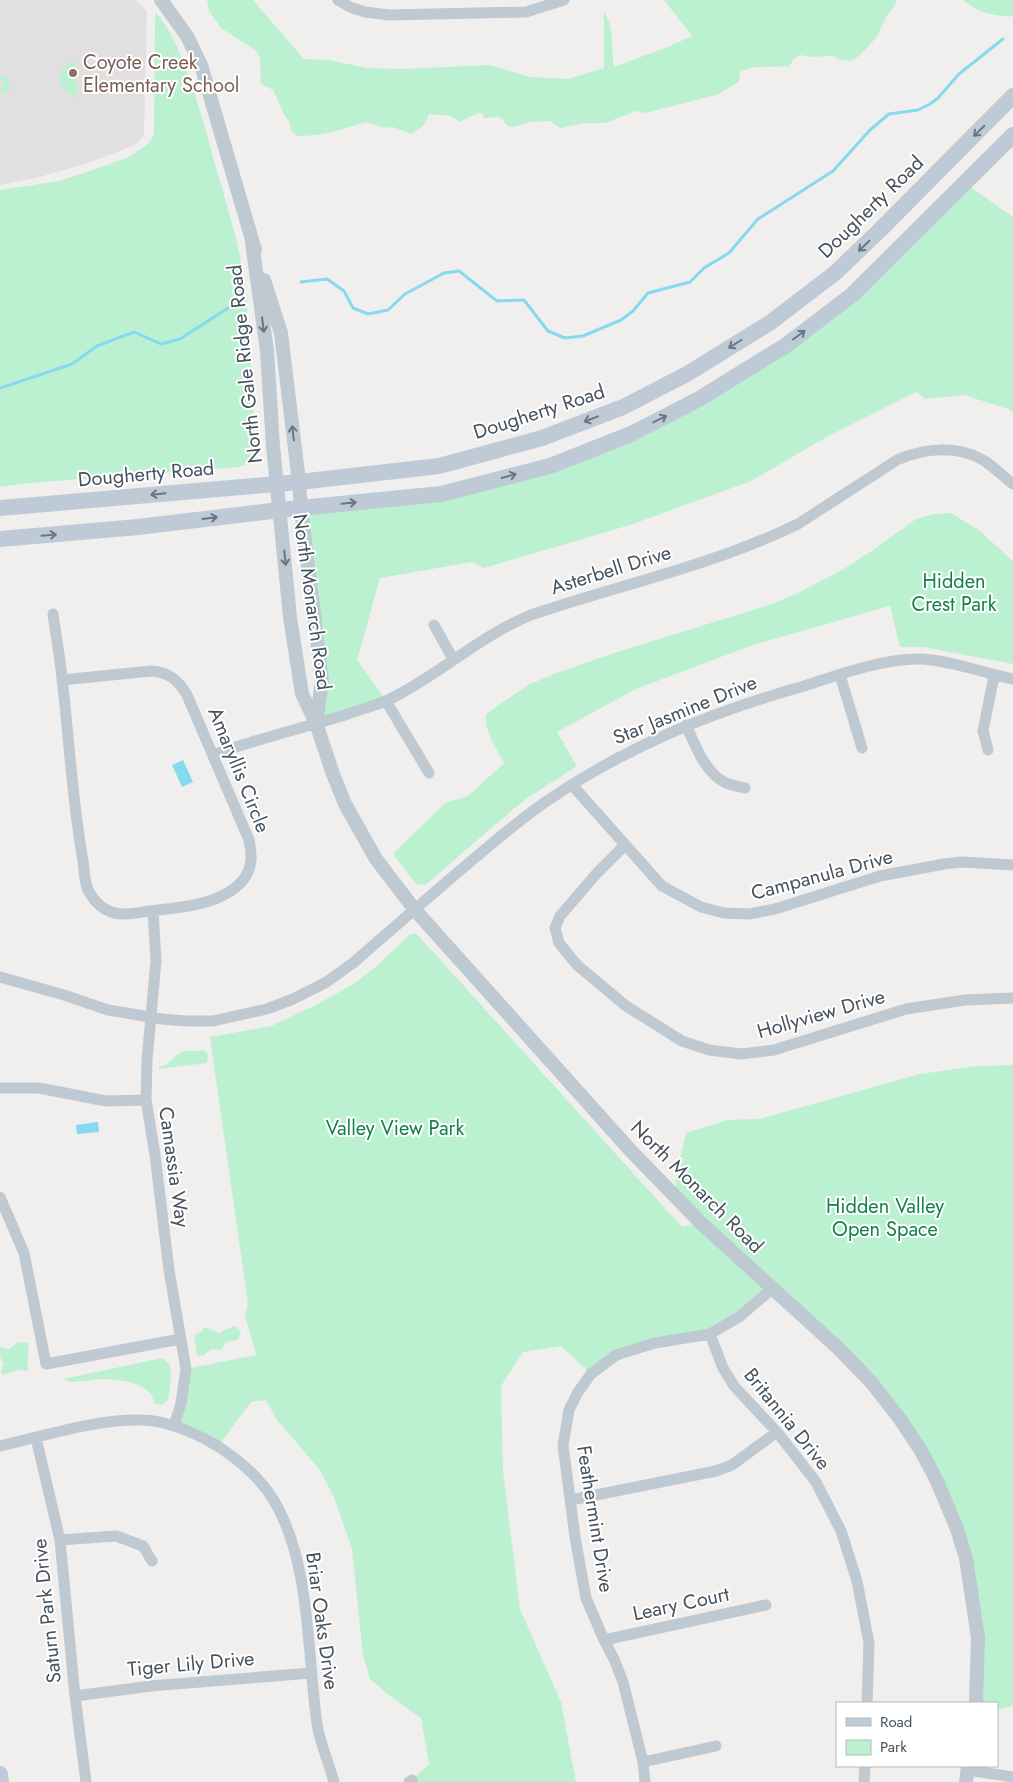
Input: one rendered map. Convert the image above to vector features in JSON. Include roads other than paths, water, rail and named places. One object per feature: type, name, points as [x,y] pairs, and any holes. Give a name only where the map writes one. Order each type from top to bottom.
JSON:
[{"type":"main road","name":"Dougherty Road","points":[[0,508],[299,482],[439,466],[542,438],[623,407],[687,374],[771,322],[834,273],[879,231],[1013,96]]},
{"type":"main road","points":[[0,539],[138,527],[440,494],[541,468],[631,434],[699,399],[785,346],[852,295],[1013,135]]},
{"type":"main road","points":[[0,1774],[1,1782]]},
{"type":"street","name":"North Gale Ridge Road","points":[[162,0],[188,36],[202,65],[252,242],[281,334],[301,508]]},
{"type":"street","points":[[338,0],[364,12],[388,15],[526,12],[564,0]]},
{"type":"street","name":"North Gale Ridge Road","points":[[252,242],[267,351],[276,483]]},
{"type":"street","name":"Asterbell Drive","points":[[214,755],[386,701],[426,679],[498,630],[531,615],[744,548],[782,532],[798,524],[897,460],[912,453],[938,450],[961,452],[982,459],[1013,484]]},
{"type":"street","name":"North Monarch Road","points":[[276,483],[290,618],[302,694],[316,723],[345,804],[376,859],[415,910],[631,1151],[695,1217],[838,1348],[871,1382],[915,1441],[936,1479],[957,1529],[969,1577],[978,1638],[976,1702]]},
{"type":"street","name":"North Monarch Road","points":[[301,508],[322,681],[316,723]]},
{"type":"street","name":"Amaryllis Circle","points":[[53,614],[79,835],[86,883],[90,894],[100,906],[112,913],[132,913],[184,908],[215,898],[233,889],[244,879],[251,865],[252,853],[249,840],[188,694],[180,683],[169,674],[151,671],[62,680]]},
{"type":"street","points":[[434,625],[453,659]]},
{"type":"street","name":"Star Jasmine Drive","points":[[0,977],[108,1010],[151,1018],[213,1021],[267,1009],[293,999],[325,983],[353,963],[512,827],[572,784],[633,749],[686,725],[749,701],[840,675],[904,660],[922,659],[1013,679]]},
{"type":"street","points":[[840,675],[862,748]]},
{"type":"street","points":[[988,750],[983,731],[994,676]]},
{"type":"street","points":[[386,701],[429,773]]},
{"type":"street","points":[[686,725],[698,752],[713,772],[725,782],[746,788]]},
{"type":"street","name":"Campanula Drive","points":[[572,784],[662,886],[708,909],[724,913],[749,914],[775,909],[880,876],[924,867],[962,862],[1013,865]]},
{"type":"street","name":"Hollyview Drive","points":[[625,845],[597,873],[560,916],[555,928],[560,943],[577,965],[626,1006],[682,1040],[709,1050],[741,1054],[774,1050],[906,1009],[965,1000],[1013,998]]},
{"type":"street","name":"Camassia Way","points":[[153,911],[156,961],[146,1060],[146,1100],[155,1155],[168,1265],[186,1369],[181,1403],[174,1426]]},
{"type":"street","points":[[0,1088],[39,1088],[106,1101],[146,1100]]},
{"type":"street","points":[[0,1197],[24,1253],[46,1364],[180,1339]]},
{"type":"street","name":"Feathermint Drive","points":[[645,1782],[643,1762],[623,1682],[586,1598],[575,1537],[563,1445],[569,1410],[590,1374],[616,1355],[655,1343],[710,1334],[738,1317],[772,1289]]},
{"type":"street","name":"Britannia Drive","points":[[710,1334],[723,1368],[734,1386],[777,1432],[816,1482],[841,1531],[857,1581],[869,1643],[867,1702]]},
{"type":"street","name":"Briar Oaks Drive","points":[[0,1446],[109,1421],[143,1420],[174,1426],[208,1440],[235,1458],[256,1477],[273,1498],[294,1548],[302,1589],[317,1727],[334,1782]]},
{"type":"street","points":[[571,1500],[716,1471],[732,1465],[777,1432]]},
{"type":"street","name":"Saturn Park Drive","points":[[36,1438],[60,1540],[75,1696],[86,1782]]},
{"type":"street","points":[[60,1540],[116,1536],[143,1546],[152,1561]]},
{"type":"street","name":"Leary Court","points":[[604,1640],[766,1605]]},
{"type":"street","name":"Tiger Lily Drive","points":[[75,1696],[151,1686],[311,1673]]},
{"type":"street","points":[[643,1762],[716,1746]]},
{"type":"street","points":[[864,1782],[865,1767]]},
{"type":"street","points":[[967,1773],[1013,1777]]},
{"type":"water","points":[[183,760],[193,782],[182,787],[172,765]]},
{"type":"water","points":[[98,1122],[99,1132],[77,1134],[76,1125]]},
{"type":"waterway","points":[[301,282],[327,279],[344,291],[353,308],[368,314],[388,310],[405,294],[444,273],[459,271],[497,301],[524,300],[548,331],[565,338],[583,336],[621,320],[633,311],[648,293],[690,282],[704,268],[729,253],[758,219],[833,171],[870,130],[889,114],[918,110],[930,104],[938,98],[959,74],[1003,39]]},
{"type":"waterway","points":[[0,388],[72,364],[97,346],[134,332],[161,344],[180,339],[228,308]]},
{"type":"place","name":"Coyote Creek Elementary School","points":[[73,73]]},
{"type":"park label","name":"Hidden Crest Park","points":[[954,592]]},
{"type":"park label","name":"Valley View Park","points":[[395,1128]]},
{"type":"park label","name":"Hidden Valley Open Space","points":[[885,1218]]}]
